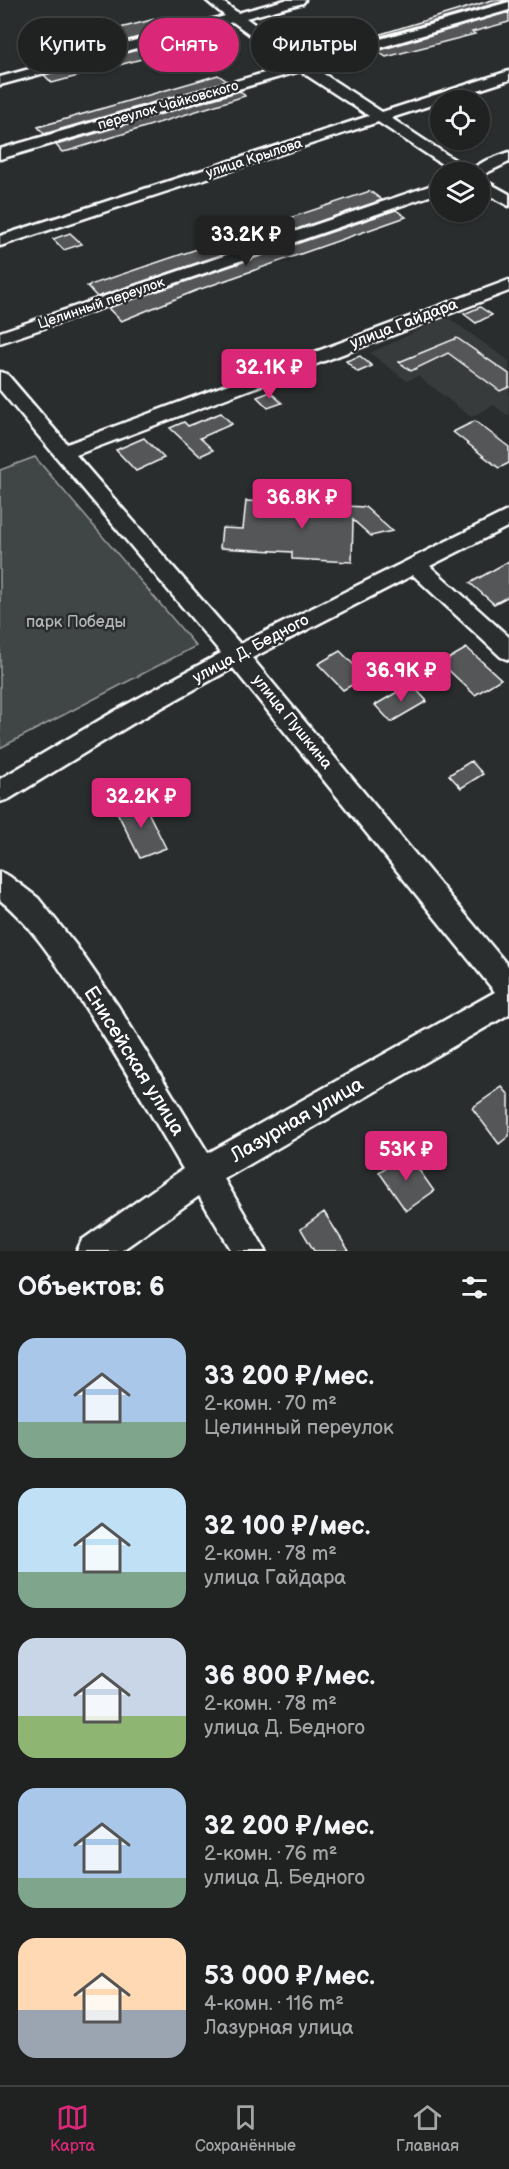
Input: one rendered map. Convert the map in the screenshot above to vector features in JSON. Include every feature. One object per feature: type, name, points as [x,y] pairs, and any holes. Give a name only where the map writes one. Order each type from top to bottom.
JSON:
[{"type":"street","points":[[212,0],[251,29]]},
{"type":"street","points":[[0,81],[299,0]]},
{"type":"street","name":"переулок Чайковского","points":[[378,44],[509,6]]},
{"type":"street","name":"переулок Чайковского","points":[[0,154],[281,72]]},
{"type":"street","points":[[311,72],[449,162]]},
{"type":"street","name":"улица Крылова","points":[[0,241],[509,75]]},
{"type":"street","points":[[490,164],[509,157]]},
{"type":"street","points":[[490,189],[509,201]]},
{"type":"street","name":"Целинный переулок","points":[[0,338],[430,191]]},
{"type":"street","name":"улица Гайдара","points":[[64,452],[509,285]]},
{"type":"street","name":"улица Пушкина","points":[[0,378],[236,655],[509,988]]},
{"type":"street","name":"улица Д. Бедного","points":[[0,792],[55,757],[236,655],[509,517]]},
{"type":"street","points":[[415,564],[509,651]]},
{"type":"street","name":"Енисейская улица","points":[[0,884],[28,906],[65,953],[108,1016],[250,1251]]},
{"type":"street","name":"Лазурная улица","points":[[93,1251],[204,1173],[509,999]]},
{"type":"shaded area","points":[[447,317],[509,361],[509,417],[494,405],[471,417],[418,376],[407,381],[370,353]]},
{"type":"green space","name":"парк Победы","points":[[35,457],[196,646],[0,748],[0,470]]},
{"type":"building","points":[[492,0],[508,0],[378,37],[378,35]]},
{"type":"building","points":[[509,12],[509,22],[472,32],[475,34],[386,57],[378,51]]},
{"type":"building","points":[[139,23],[139,37],[127,40],[127,26]]},
{"type":"building","points":[[139,49],[139,60],[127,63],[127,52]]},
{"type":"building","points":[[55,72],[93,72],[52,83],[44,75]]},
{"type":"building","points":[[218,75],[227,81],[44,134],[38,127]]},
{"type":"building","points":[[240,91],[245,96],[68,151],[62,152],[56,145]]},
{"type":"building","points":[[370,191],[382,200],[97,297],[87,286]]},
{"type":"building","points":[[396,210],[406,217],[195,291],[121,321],[108,308]]},
{"type":"building","points":[[70,233],[82,244],[64,250],[53,239]]},
{"type":"building","points":[[480,307],[492,315],[476,323],[464,314]]},
{"type":"building","points":[[457,338],[509,374],[509,387],[500,391],[448,353],[411,371],[399,362]]},
{"type":"building","points":[[360,356],[372,366],[358,372],[346,361]]},
{"type":"building","points":[[270,392],[282,403],[268,408],[257,397]]},
{"type":"building","points":[[221,413],[232,424],[200,438],[213,450],[200,456],[170,428],[184,422],[188,426]]},
{"type":"building","points":[[475,421],[509,447],[509,463],[499,468],[453,432]]},
{"type":"building","points":[[144,438],[164,458],[136,471],[116,450]]},
{"type":"building","points":[[246,501],[365,507],[392,531],[371,536],[353,520],[352,562],[292,559],[292,552],[220,548],[222,528],[243,529]]},
{"type":"building","points":[[509,561],[509,596],[494,604],[470,583]]},
{"type":"building","points":[[467,648],[501,679],[475,695],[441,663]]},
{"type":"building","points":[[340,651],[366,677],[343,690],[318,664]]},
{"type":"building","points":[[411,684],[427,701],[391,722],[375,705]]},
{"type":"building","points":[[471,761],[483,774],[461,788],[449,775]]},
{"type":"building","points":[[142,800],[166,848],[140,858],[116,810]]},
{"type":"building","points":[[502,1087],[509,1095],[509,1136],[499,1144],[472,1108]]},
{"type":"building","points":[[407,1153],[434,1191],[406,1211],[379,1172]]},
{"type":"building","points":[[324,1212],[349,1251],[314,1251],[301,1229]]}]
